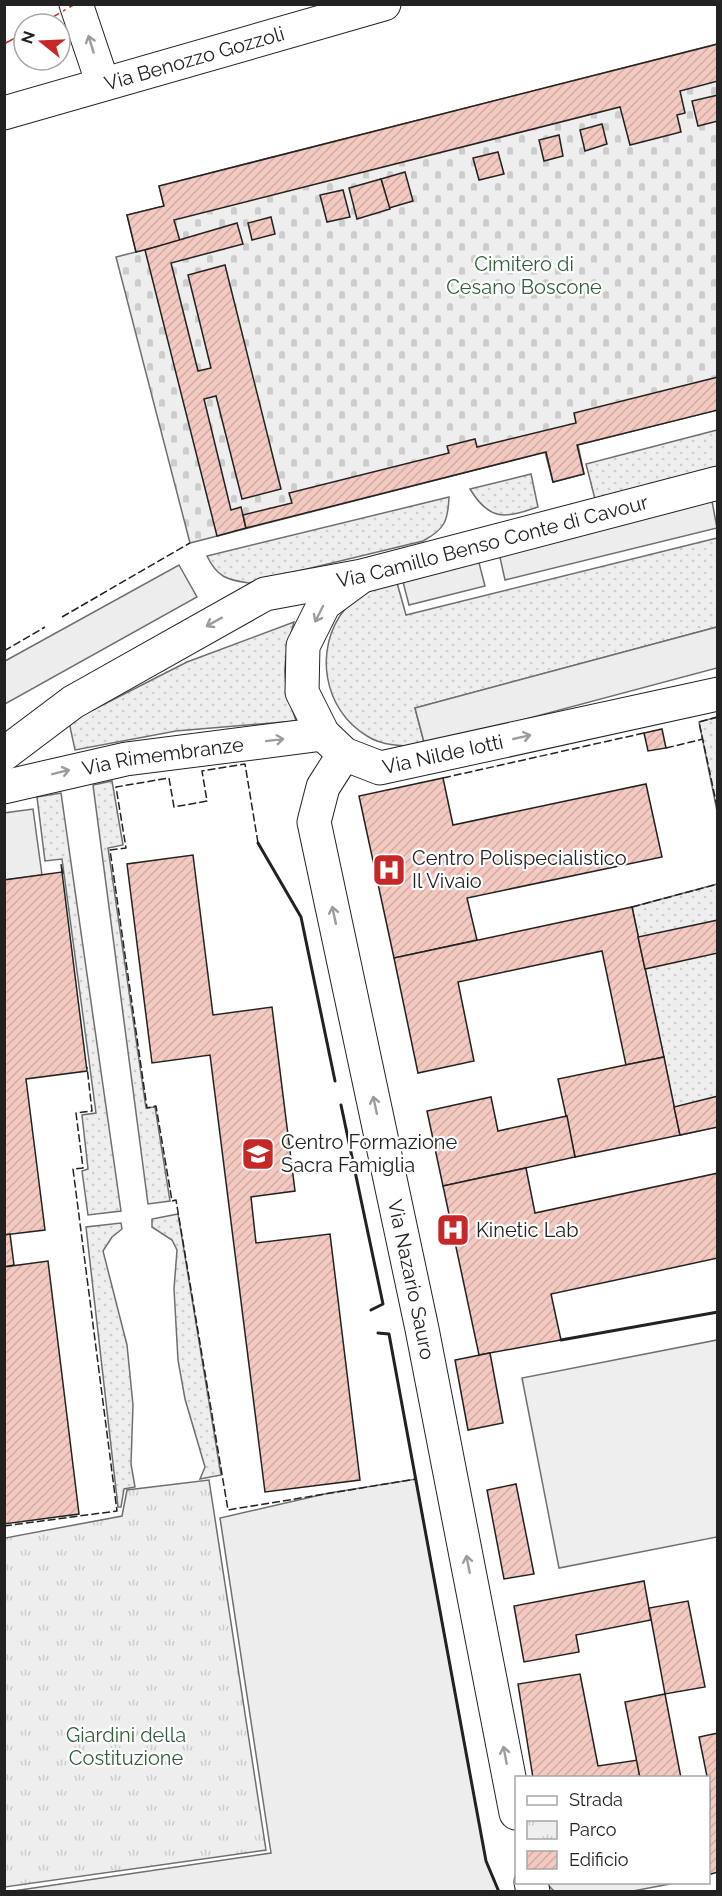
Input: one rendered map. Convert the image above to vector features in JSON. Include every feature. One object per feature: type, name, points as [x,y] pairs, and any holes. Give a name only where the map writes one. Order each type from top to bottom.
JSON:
[{"type":"street","points":[[76,4],[103,84]]},
{"type":"street","name":"Via Benozzo Gozzoli","points":[[6,106],[103,84],[384,4]]},
{"type":"street","name":"Via Camillo Benso Conte di Cavour","points":[[4,754],[73,702],[265,594],[362,576],[717,483]]},
{"type":"street","points":[[334,744],[302,692],[303,646],[324,604],[362,576]]},
{"type":"street","name":"Via Nilde Iotti","points":[[334,744],[381,768],[717,694]]},
{"type":"street","name":"Via Rimembranze","points":[[4,787],[126,759],[334,744]]},
{"type":"street","name":"Via Nazario Sauro","points":[[334,744],[314,822],[422,1329],[515,1808]]},
{"type":"green space","name":"Cimitero di Cesano Boscone","points":[[717,44],[717,410],[578,445],[584,474],[553,482],[545,452],[190,543],[116,257],[136,252],[127,215],[164,206],[159,186]]},
{"type":"green space","points":[[717,430],[717,468],[595,499],[586,464]]},
{"type":"green space","points":[[531,474],[538,507],[516,513],[507,515],[492,512],[477,500],[470,489]]},
{"type":"green space","points":[[449,497],[448,512],[444,523],[441,528],[423,541],[249,583],[219,573],[207,556]]},
{"type":"green space","points":[[717,538],[717,627],[415,708],[425,746],[402,746],[374,740],[352,725],[340,711],[332,695],[326,659],[335,625],[350,603],[382,584],[396,579],[406,615]]},
{"type":"green space","points":[[294,622],[285,661],[285,672],[296,721],[176,731],[75,750],[69,722],[187,662]]},
{"type":"green space","points":[[718,717],[717,811],[699,722]]},
{"type":"green space","points":[[112,781],[123,845],[108,848],[146,1108],[155,1107],[170,1201],[148,1204],[93,785]]},
{"type":"green space","points":[[61,793],[121,1211],[88,1215],[82,1171],[88,1169],[82,1115],[96,1113],[62,859],[45,861],[37,797]]},
{"type":"green space","points":[[717,884],[717,1127],[680,1135],[632,907]]},
{"type":"green space","points":[[178,1214],[221,1475],[200,1479],[205,1467],[185,1399],[178,1360],[174,1289],[177,1250],[172,1240],[152,1227],[152,1219]]},
{"type":"green space","points":[[121,1223],[122,1229],[112,1237],[103,1251],[127,1345],[133,1405],[131,1464],[135,1487],[124,1489],[121,1507],[118,1507],[86,1227]]},
{"type":"green space","points":[[717,1340],[717,1537],[559,1568],[522,1378]]},
{"type":"green space","name":"Giardini della Costituzione","points":[[209,1480],[266,1850],[5,1887],[5,1538],[122,1516],[127,1490]]},
{"type":"shaded area","points":[[712,501],[717,528],[505,580],[499,553]]},
{"type":"shaded area","points":[[478,559],[485,586],[409,605],[402,578]]},
{"type":"shaded area","points":[[179,565],[197,597],[5,704],[5,661]]},
{"type":"shaded area","points":[[717,627],[717,668],[425,746],[415,708]]},
{"type":"shaded area","points":[[33,809],[42,875],[5,880],[4,813]]},
{"type":"shaded area","points":[[416,1479],[486,1861],[499,1891],[13,1891],[271,1853],[220,1518],[329,1493]]},
{"type":"shaded area","points":[[547,1884],[670,1884],[628,1892],[554,1891]]},
{"type":"building","points":[[718,44],[718,81],[680,91],[685,113],[677,115],[681,132],[630,145],[620,107],[174,220],[180,241],[136,252],[127,215],[164,206],[159,186]]},
{"type":"building","points":[[718,95],[718,121],[698,126],[692,101]]},
{"type":"building","points":[[602,124],[607,144],[585,151],[580,130]]},
{"type":"building","points":[[559,135],[563,156],[544,161],[539,140]]},
{"type":"building","points":[[498,152],[504,174],[479,180],[473,158]]},
{"type":"building","points":[[405,172],[413,201],[389,208],[381,179]]},
{"type":"building","points":[[381,179],[390,209],[357,219],[349,188]]},
{"type":"building","points":[[343,190],[350,217],[327,222],[320,195]]},
{"type":"building","points":[[271,217],[275,234],[252,240],[248,223]]},
{"type":"building","points":[[237,223],[243,244],[171,263],[198,371],[211,368],[188,275],[225,265],[281,489],[242,499],[216,396],[204,399],[231,510],[241,507],[246,528],[217,536],[145,250]]},
{"type":"building","points":[[718,377],[718,410],[577,445],[584,474],[553,482],[546,452],[246,528],[243,515],[292,503],[289,493],[449,453],[447,446],[475,439],[477,447],[576,423],[574,413]]},
{"type":"building","points":[[662,729],[666,748],[648,751],[644,733]]},
{"type":"building","points":[[443,778],[453,825],[646,784],[662,857],[467,898],[477,940],[394,958],[359,796]]},
{"type":"building","points":[[193,855],[213,1015],[272,1007],[295,1191],[251,1197],[256,1243],[330,1234],[360,1480],[265,1492],[210,1055],[152,1063],[127,864]]},
{"type":"building","points":[[62,872],[87,1071],[26,1079],[45,1230],[4,1235],[4,880]]},
{"type":"building","points":[[632,907],[664,1057],[626,1065],[602,951],[458,982],[474,1061],[418,1073],[394,958]]},
{"type":"building","points":[[718,920],[718,953],[645,969],[638,937]]},
{"type":"building","points":[[664,1057],[680,1135],[575,1157],[558,1079]]},
{"type":"building","points":[[718,1096],[718,1127],[680,1135],[674,1107]]},
{"type":"building","points":[[491,1097],[498,1131],[567,1116],[575,1157],[443,1186],[427,1111]]},
{"type":"building","points":[[526,1168],[535,1213],[718,1173],[718,1258],[551,1294],[561,1340],[479,1355],[443,1186]]},
{"type":"building","points":[[10,1234],[14,1265],[4,1267],[4,1235]]},
{"type":"building","points":[[48,1261],[79,1514],[4,1524],[4,1267]]},
{"type":"building","points":[[490,1353],[503,1423],[468,1430],[455,1360]]},
{"type":"building","points":[[516,1484],[534,1574],[504,1579],[487,1490]]},
{"type":"building","points":[[644,1581],[651,1620],[576,1635],[579,1652],[524,1662],[514,1606]]},
{"type":"building","points":[[688,1601],[705,1687],[665,1694],[649,1608]]},
{"type":"building","points":[[580,1674],[598,1766],[638,1760],[640,1776],[533,1776],[518,1684]]},
{"type":"building","points":[[665,1694],[681,1776],[640,1776],[625,1702]]},
{"type":"building","points":[[718,1733],[718,1872],[710,1874],[710,1776],[707,1776],[699,1737]]},
{"type":"fence","points":[[62,617],[190,543]]},
{"type":"fence","points":[[4,651],[45,627]]},
{"type":"fence","points":[[718,717],[699,722],[718,811]]},
{"type":"fence","points":[[443,778],[644,733]]},
{"type":"fence","points":[[666,748],[703,739]]},
{"type":"fence","points":[[258,843],[245,764],[202,771],[207,801],[174,807],[169,778],[116,787],[126,848],[110,850],[147,1108],[156,1106],[172,1201],[176,1200],[228,1510],[416,1479]]},
{"type":"fence","points":[[62,872],[61,864],[63,874]]},
{"type":"fence","points":[[632,907],[718,884]]},
{"type":"fence","points":[[4,1526],[117,1511],[73,1169],[83,1168],[76,1113],[92,1111],[87,1067]]},
{"type":"wall","points":[[258,843],[301,917],[335,1081]]},
{"type":"wall","points":[[341,1105],[383,1304],[371,1310]]},
{"type":"wall","points":[[561,1340],[718,1312]]},
{"type":"wall","points":[[378,1333],[389,1334],[486,1861],[499,1892]]},
{"type":"power","points":[[61,12],[75,4]]},
{"type":"power","points":[[4,44],[12,40]]},
{"type":"place","name":"Centro Polispecialistico Il Vivaio","points":[[389,870]]},
{"type":"place","name":"Centro Formazione Sacra Famiglia","points":[[258,1154]]},
{"type":"place","name":"Kinetic Lab","points":[[453,1230]]}]
